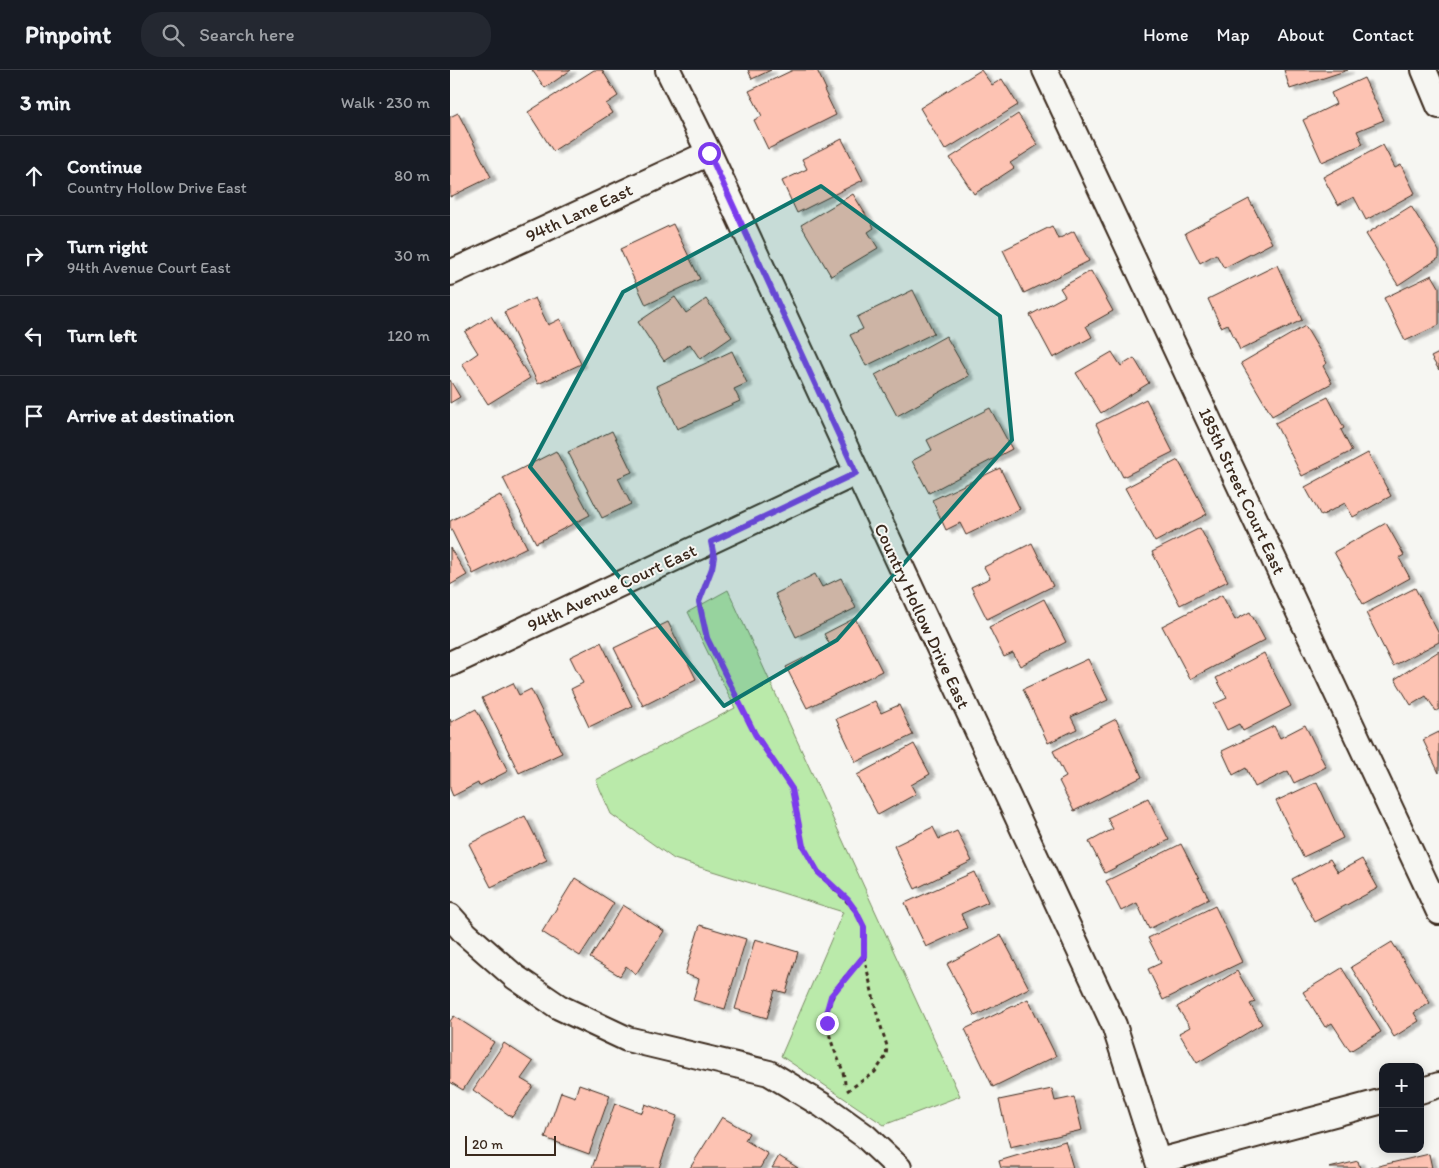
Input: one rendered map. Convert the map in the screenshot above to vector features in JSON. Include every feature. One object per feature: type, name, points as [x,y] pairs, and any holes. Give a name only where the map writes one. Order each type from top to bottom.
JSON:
[{"type":"street","name":"Country Hollow Drive East","points":[[668,70],[709,153],[1114,1025],[1159,1164]]},
{"type":"street","name":"185th Street Court East","points":[[1045,70],[1439,912]]},
{"type":"street","points":[[1424,70],[1439,106]]},
{"type":"street","name":"94th Lane East","points":[[450,273],[709,153]]},
{"type":"street","name":"94th Avenue Court East","points":[[450,664],[856,473]]},
{"type":"street","points":[[450,916],[466,934],[515,977],[559,1007],[626,1039],[769,1074],[822,1105],[865,1136],[899,1168]]},
{"type":"street","points":[[1424,1090],[1439,1085]]},
{"type":"street","points":[[1159,1164],[1379,1102]]},
{"type":"path","points":[[711,542],[714,557],[712,568],[699,602],[707,638],[755,734],[792,789],[803,846],[818,872],[856,911],[864,927],[864,956],[877,1014],[887,1046],[886,1056],[874,1072],[845,1092],[842,1069],[829,1035],[827,1010],[831,996],[864,956]]},
{"type":"highlighted area","points":[[821,186],[1000,316],[1012,440],[837,640],[724,706],[530,467],[623,292]]},
{"type":"green space","points":[[728,590],[960,1096],[884,1125],[781,1056],[843,912],[674,859],[611,814],[596,780],[735,708],[688,612]]},
{"type":"building","points":[[532,70],[571,70],[545,88]]},
{"type":"building","points":[[594,70],[602,70],[618,96],[606,104],[612,113],[553,151],[528,112]]},
{"type":"building","points":[[748,70],[771,70],[752,79]]},
{"type":"building","points":[[793,70],[817,70],[836,115],[768,149],[754,120],[762,116],[749,91]]},
{"type":"building","points":[[981,70],[992,85],[1002,79],[1018,105],[945,150],[920,108]]},
{"type":"building","points":[[1284,70],[1348,70],[1290,89]]},
{"type":"building","points":[[1364,78],[1384,120],[1357,131],[1363,144],[1322,162],[1303,120],[1336,104],[1331,93]]},
{"type":"building","points":[[458,113],[491,177],[450,197],[450,117]]},
{"type":"building","points":[[1018,114],[1038,145],[1010,163],[1014,168],[974,194],[950,158]]},
{"type":"building","points":[[842,139],[863,180],[797,213],[782,181],[807,169],[802,159]]},
{"type":"building","points":[[1383,145],[1395,168],[1401,165],[1415,193],[1366,220],[1354,197],[1338,205],[1323,177]]},
{"type":"building","points":[[853,194],[874,228],[868,232],[878,248],[831,276],[801,225]]},
{"type":"building","points":[[1249,199],[1272,243],[1224,268],[1216,254],[1200,263],[1185,233]]},
{"type":"building","points":[[1411,206],[1439,251],[1439,258],[1398,285],[1366,234]]},
{"type":"building","points":[[673,224],[700,279],[646,305],[620,249]]},
{"type":"building","points":[[1052,226],[1058,239],[1074,231],[1089,261],[1024,293],[1003,250]]},
{"type":"building","points":[[1277,265],[1302,320],[1240,350],[1228,324],[1221,327],[1208,299]]},
{"type":"building","points":[[1091,271],[1113,311],[1086,326],[1092,337],[1053,358],[1030,315],[1065,296],[1060,288]]},
{"type":"building","points":[[1432,275],[1439,287],[1439,325],[1405,341],[1384,298]]},
{"type":"building","points":[[913,290],[934,333],[866,366],[850,335],[863,329],[857,317]]},
{"type":"building","points":[[675,297],[686,313],[706,299],[732,337],[700,359],[690,344],[664,361],[638,322]]},
{"type":"building","points":[[535,298],[548,325],[560,319],[581,364],[538,384],[504,312]]},
{"type":"building","points":[[491,316],[530,378],[488,404],[462,364],[478,353],[465,332]]},
{"type":"building","points":[[1305,326],[1327,363],[1323,366],[1332,383],[1272,416],[1241,363]]},
{"type":"building","points":[[946,336],[969,376],[897,416],[875,375]]},
{"type":"building","points":[[732,351],[747,383],[734,389],[740,401],[677,429],[657,386]]},
{"type":"building","points":[[1112,352],[1121,366],[1134,358],[1149,383],[1101,413],[1076,373]]},
{"type":"building","points":[[1439,353],[1439,370],[1431,357]]},
{"type":"building","points":[[450,380],[460,397],[450,403]]},
{"type":"building","points":[[1328,397],[1344,428],[1341,430],[1352,451],[1302,476],[1275,423]]},
{"type":"building","points":[[1146,399],[1173,452],[1123,477],[1096,424]]},
{"type":"building","points":[[990,408],[1012,449],[929,493],[912,461],[932,450],[927,440]]},
{"type":"building","points":[[612,431],[632,472],[618,478],[631,504],[602,518],[568,452]]},
{"type":"building","points":[[556,451],[590,515],[536,543],[503,478]]},
{"type":"building","points":[[1368,453],[1391,496],[1353,517],[1345,503],[1321,516],[1305,487]]},
{"type":"building","points":[[1178,460],[1207,514],[1155,542],[1125,488]]},
{"type":"building","points":[[1000,468],[1020,509],[966,535],[960,523],[946,530],[932,500]]},
{"type":"building","points":[[500,495],[527,547],[473,574],[450,527],[450,521]]},
{"type":"building","points":[[1386,523],[1404,555],[1399,558],[1410,578],[1363,604],[1334,552]]},
{"type":"building","points":[[1200,528],[1228,581],[1180,605],[1152,552]]},
{"type":"building","points":[[1032,543],[1053,586],[987,619],[971,587],[990,578],[984,567]]},
{"type":"building","points":[[450,548],[467,575],[450,585]]},
{"type":"building","points":[[815,574],[822,587],[841,578],[856,608],[796,637],[775,594]]},
{"type":"building","points":[[1415,588],[1439,634],[1439,642],[1393,666],[1366,613]]},
{"type":"building","points":[[1222,595],[1235,620],[1250,612],[1265,640],[1190,679],[1162,626]]},
{"type":"building","points":[[1044,599],[1066,642],[1020,666],[1013,653],[1004,657],[989,627]]},
{"type":"building","points":[[855,618],[882,671],[807,708],[786,667],[830,645],[824,634]]},
{"type":"building","points":[[668,622],[696,679],[643,706],[614,648]]},
{"type":"building","points":[[601,642],[632,706],[589,727],[571,689],[583,683],[570,657]]},
{"type":"building","points":[[1439,651],[1439,709],[1436,711],[1426,696],[1411,705],[1395,679]]},
{"type":"building","points":[[1264,653],[1291,706],[1243,731],[1239,724],[1227,730],[1214,704],[1227,698],[1216,678]]},
{"type":"building","points":[[1088,659],[1108,700],[1071,717],[1077,729],[1048,743],[1023,689]]},
{"type":"building","points":[[513,683],[519,695],[531,689],[562,753],[519,773],[482,698]]},
{"type":"building","points":[[875,701],[881,713],[899,705],[913,735],[856,762],[836,719]]},
{"type":"building","points":[[476,709],[508,771],[479,786],[478,783],[453,796],[450,789],[450,719],[451,722]]},
{"type":"building","points":[[1116,719],[1142,777],[1074,811],[1059,781],[1066,777],[1053,751]]},
{"type":"building","points":[[1305,725],[1326,767],[1294,783],[1288,771],[1255,787],[1246,768],[1233,775],[1222,751],[1274,726],[1280,738]]},
{"type":"building","points":[[1439,732],[1439,773],[1423,740]]},
{"type":"building","points":[[914,744],[930,774],[911,785],[916,794],[878,815],[857,775]]},
{"type":"building","points":[[1317,782],[1343,838],[1303,857],[1276,801]]},
{"type":"building","points":[[1148,798],[1169,840],[1105,873],[1089,842],[1113,829],[1107,818]]},
{"type":"building","points":[[525,816],[547,860],[491,887],[469,844]]},
{"type":"building","points":[[933,827],[939,839],[957,831],[972,861],[915,889],[894,846]]},
{"type":"building","points":[[1181,844],[1209,899],[1149,929],[1137,903],[1121,911],[1106,881]]},
{"type":"building","points":[[1330,859],[1338,872],[1362,859],[1378,888],[1315,922],[1292,879]]},
{"type":"building","points":[[974,872],[988,902],[961,914],[967,928],[926,947],[905,903]]},
{"type":"building","points":[[575,878],[614,903],[580,956],[542,932]]},
{"type":"building","points":[[623,905],[664,931],[636,974],[626,966],[620,976],[590,958]]},
{"type":"building","points":[[1215,906],[1242,962],[1163,1000],[1148,969],[1161,963],[1148,938]]},
{"type":"building","points":[[700,925],[746,939],[725,1009],[693,1000],[699,979],[685,974]]},
{"type":"building","points":[[1001,935],[1029,988],[975,1016],[947,964]]},
{"type":"building","points":[[755,939],[798,952],[786,993],[775,990],[767,1018],[735,1009]]},
{"type":"building","points":[[1392,942],[1430,1003],[1414,1013],[1419,1021],[1394,1037],[1351,967]]},
{"type":"building","points":[[1342,968],[1381,1032],[1350,1051],[1332,1023],[1325,1027],[1303,992]]},
{"type":"building","points":[[1237,971],[1255,1002],[1250,1004],[1262,1024],[1197,1063],[1179,1033],[1190,1027],[1177,1007]]},
{"type":"building","points":[[1028,999],[1056,1056],[993,1087],[965,1029]]},
{"type":"building","points":[[454,1016],[494,1042],[463,1090],[450,1082],[450,1021]]},
{"type":"building","points":[[504,1043],[533,1062],[521,1079],[533,1086],[512,1117],[473,1090]]},
{"type":"building","points":[[579,1084],[610,1095],[589,1154],[545,1138],[561,1092],[575,1097]]},
{"type":"building","points":[[1052,1089],[1055,1101],[1074,1097],[1082,1130],[1010,1147],[999,1100]]},
{"type":"building","points":[[615,1103],[642,1113],[645,1104],[677,1116],[659,1168],[592,1168]]},
{"type":"building","points":[[722,1117],[749,1133],[745,1140],[768,1154],[760,1168],[690,1168]]},
{"type":"building","points":[[1065,1141],[1073,1168],[1001,1168],[999,1161]]},
{"type":"building","points":[[1429,1154],[1432,1168],[1370,1168]]},
{"type":"building","points":[[779,1156],[798,1168],[772,1168]]},
{"type":"building","points":[[1358,1161],[1360,1168],[1329,1168]]},
{"type":"route","points":[[709,153],[856,473],[711,542],[714,557],[712,568],[700,594],[699,602],[701,618],[707,638],[755,734],[792,789],[803,846],[818,872],[848,900],[864,927],[864,956],[831,996],[827,1010],[827,1023]]}]
